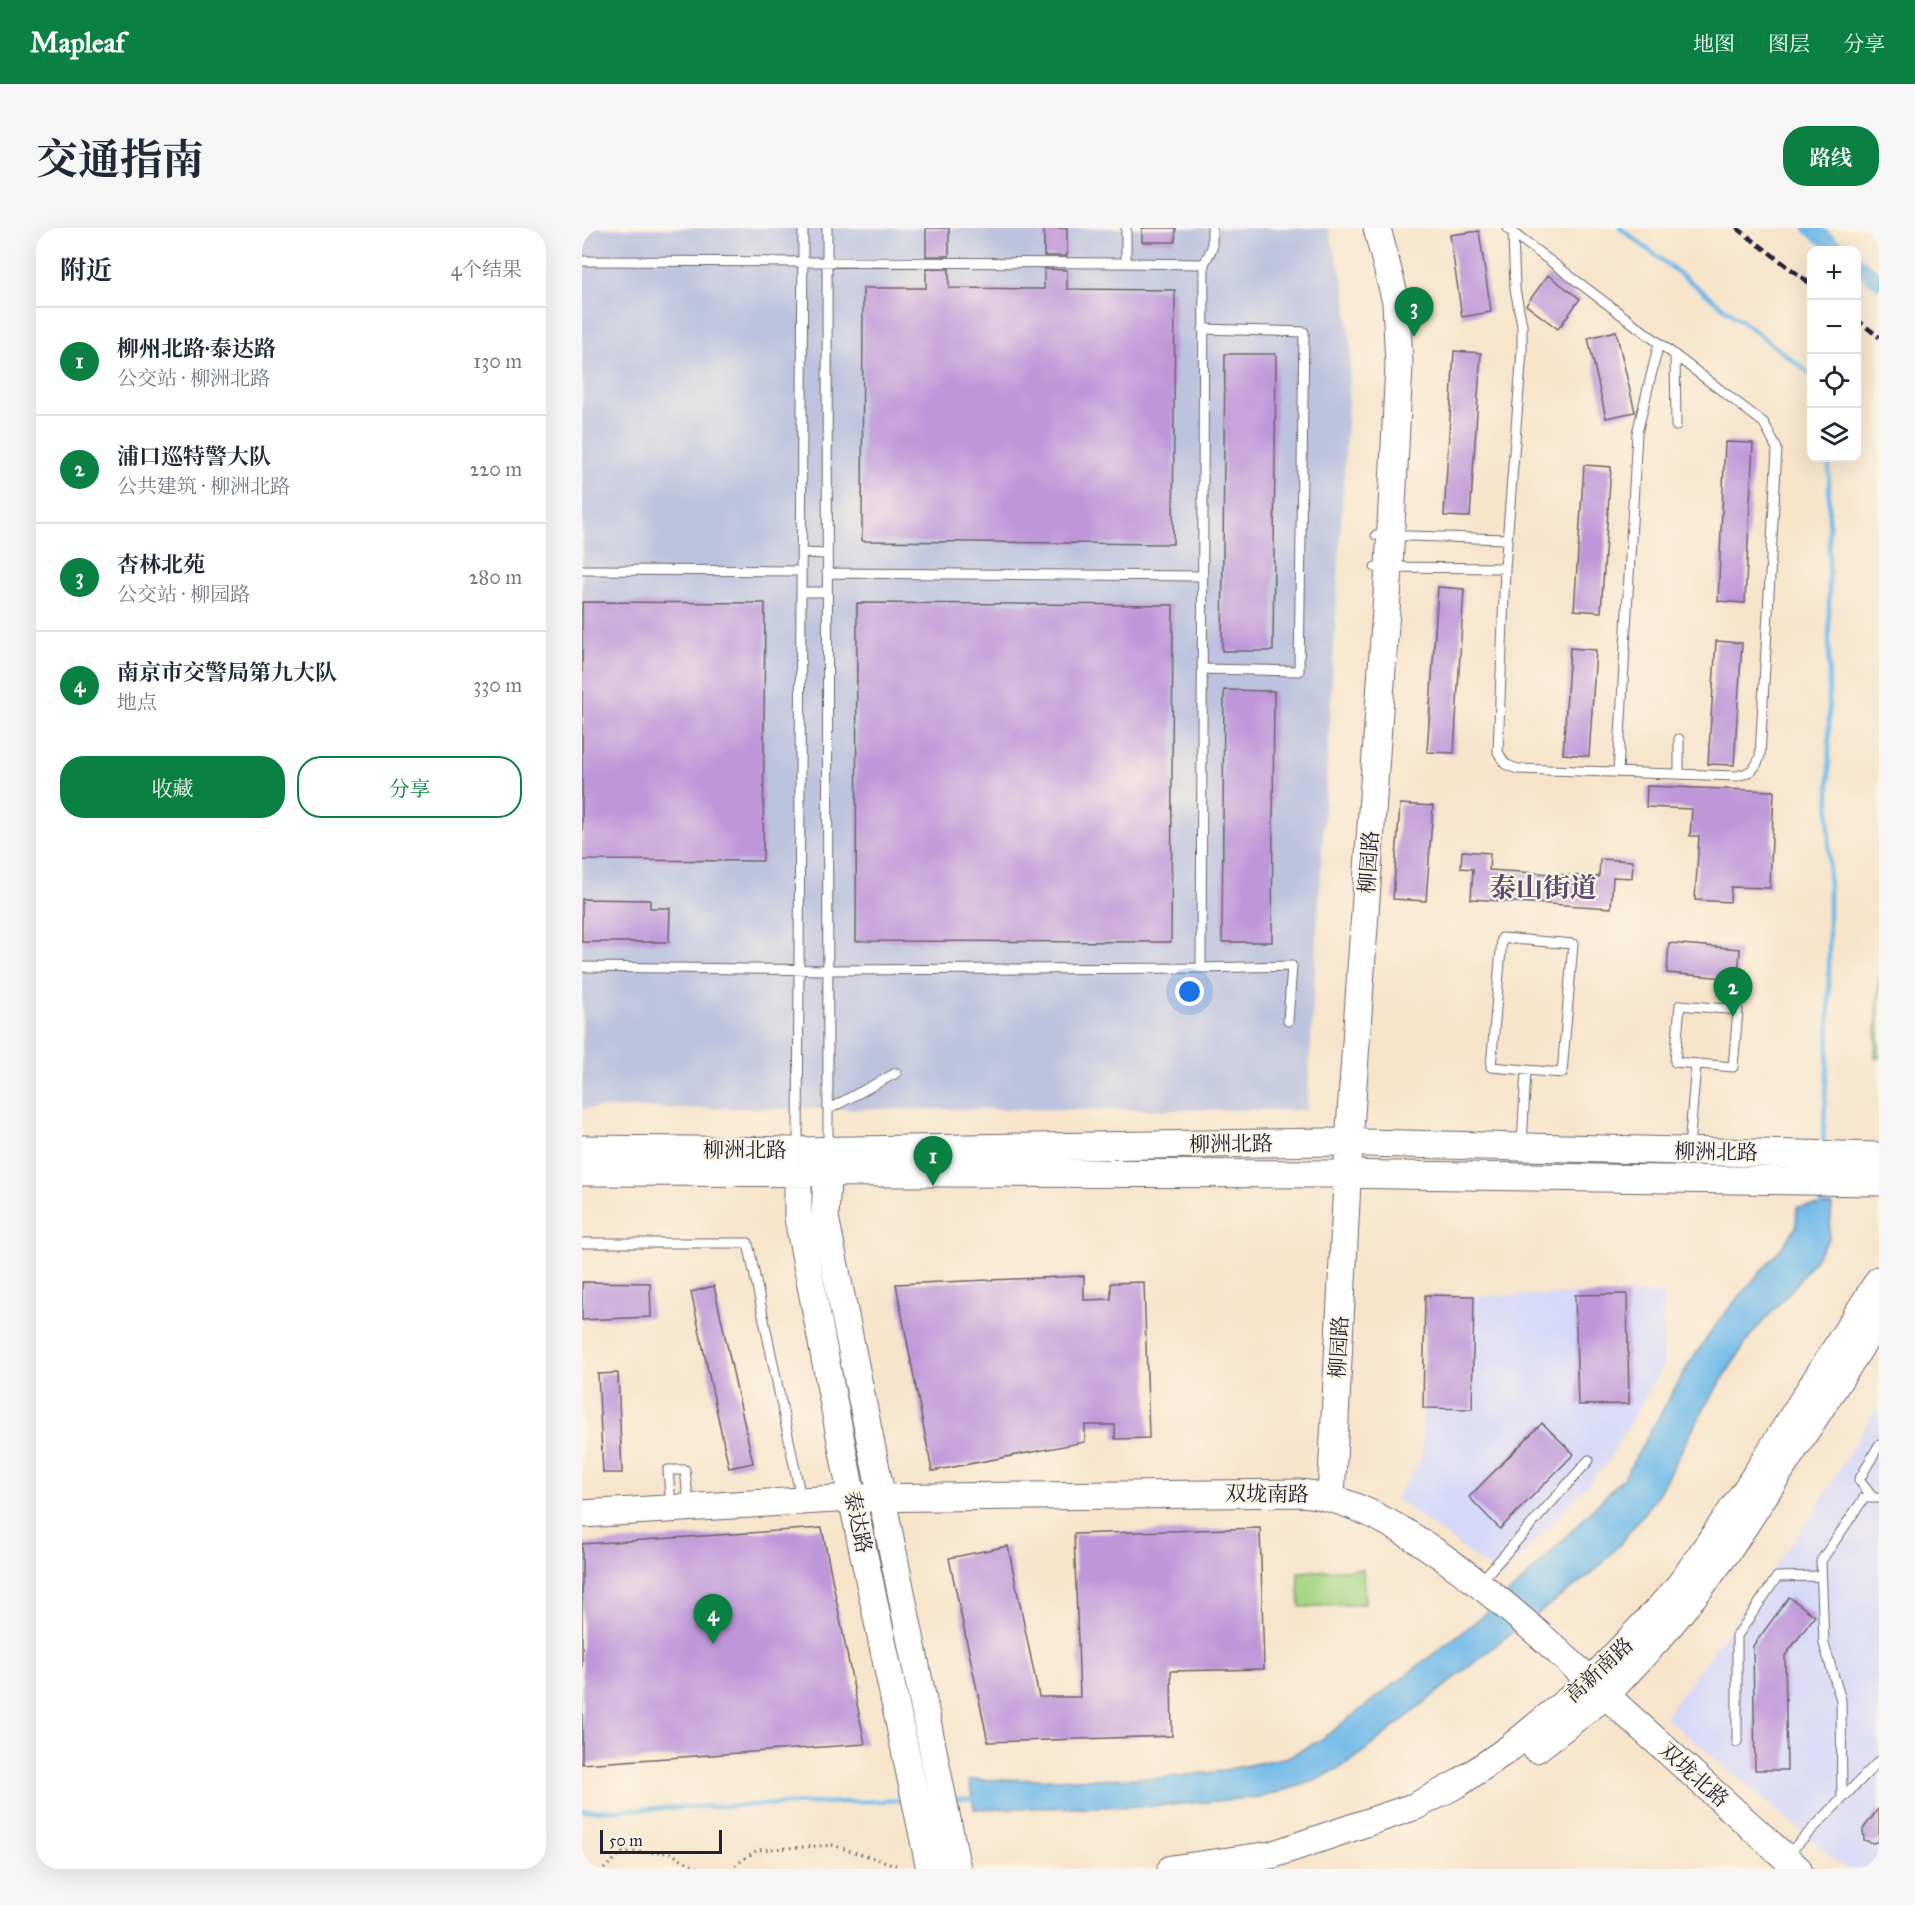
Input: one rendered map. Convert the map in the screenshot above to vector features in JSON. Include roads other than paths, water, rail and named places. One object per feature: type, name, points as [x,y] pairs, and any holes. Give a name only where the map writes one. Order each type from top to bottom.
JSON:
[{"type":"street","name":"柳园路","points":[[1322,1496],[1342,1143],[1382,567],[1386,340],[1377,273],[1362,228]]},
{"type":"street","name":"柳园路","points":[[1377,228],[1390,270],[1399,332],[1383,535]]},
{"type":"street","name":"柳洲北路","points":[[828,1162],[1342,1143],[1689,1152],[1767,1166]]},
{"type":"street","name":"柳洲北路","points":[[582,1149],[798,1162]]},
{"type":"street","name":"柳洲北路","points":[[582,1172],[798,1162],[1340,1175],[1767,1166],[1876,1169]]},
{"type":"street","name":"泰达路","points":[[798,1162],[798,1218],[852,1498],[930,1869]]},
{"type":"street","name":"泰达路","points":[[828,1162],[825,1217],[957,1869]]},
{"type":"street","name":"高新南路","points":[[1171,1869],[1271,1856],[1416,1806],[1459,1783],[1598,1688],[1677,1589],[1746,1490],[1879,1280]]},
{"type":"street","name":"高新南路","points":[[1283,1869],[1390,1835],[1445,1810],[1497,1779],[1598,1688],[1661,1636],[1730,1548],[1879,1318]]},
{"type":"street","name":"双垅南路","points":[[582,1514],[882,1497],[1322,1496],[1401,1530],[1446,1558],[1598,1688]]},
{"type":"street","name":"双垅北路","points":[[1598,1688],[1791,1863]]},
{"type":"lane","points":[[798,1162],[803,228]]},
{"type":"lane","points":[[826,228],[828,1162]]},
{"type":"lane","points":[[1126,228],[1126,263]]},
{"type":"lane","points":[[1201,968],[1203,264],[1212,248],[1212,228]]},
{"type":"lane","points":[[1510,230],[1764,423],[1778,449],[1760,756],[1757,767],[1748,774],[1517,769],[1505,764],[1498,752],[1505,568],[1522,351],[1522,325],[1515,289],[1510,230]]},
{"type":"lane","points":[[582,261],[1203,264]]},
{"type":"lane","points":[[1202,669],[1299,671],[1304,332],[1203,329]]},
{"type":"lane","points":[[1618,772],[1637,433],[1659,343]]},
{"type":"lane","points":[[1675,356],[1676,426]]},
{"type":"lane","points":[[1383,535],[1507,539]]},
{"type":"lane","points":[[801,554],[827,554]]},
{"type":"lane","points":[[1382,567],[1505,568]]},
{"type":"lane","points":[[582,570],[801,571]]},
{"type":"lane","points":[[827,573],[1203,576]]},
{"type":"lane","points":[[801,592],[827,592]]},
{"type":"lane","points":[[1679,739],[1679,774]]},
{"type":"lane","points":[[1502,938],[1573,944],[1562,1073],[1526,1070],[1491,1067],[1502,938]]},
{"type":"lane","points":[[582,967],[828,970],[1292,966],[1288,1021]]},
{"type":"lane","points":[[1680,1005],[1738,1010],[1733,1067],[1696,1064],[1675,1062],[1680,1005]]},
{"type":"lane","points":[[1689,1152],[1696,1064]]},
{"type":"lane","points":[[1521,1147],[1526,1070]]},
{"type":"lane","points":[[829,1109],[896,1074]]},
{"type":"lane","points":[[582,1243],[748,1243],[802,1500]]},
{"type":"lane","points":[[1876,1498],[1859,1480],[1879,1444]]},
{"type":"lane","points":[[1482,1587],[1589,1460]]},
{"type":"lane","points":[[1842,1798],[1841,1700],[1824,1644],[1821,1561],[1864,1498],[1876,1498]]},
{"type":"lane","points":[[1737,1742],[1737,1636],[1777,1577],[1821,1576]]},
{"type":"lane","points":[[1791,1863],[1842,1798],[1879,1761]]},
{"type":"water","points":[[1832,1205],[1829,1239],[1796,1285],[1751,1335],[1707,1403],[1657,1496],[1620,1544],[1596,1570],[1505,1638],[1349,1763],[1312,1782],[1262,1797],[1158,1806],[974,1809],[969,1780],[1160,1778],[1215,1772],[1288,1757],[1319,1741],[1470,1626],[1523,1581],[1625,1476],[1690,1362],[1724,1314],[1782,1247],[1796,1227],[1797,1207]]},
{"type":"waterway","points":[[1620,228],[1807,371]]},
{"type":"waterway","points":[[1811,228],[1835,246]]},
{"type":"waterway","points":[[1861,267],[1879,281]]},
{"type":"waterway","points":[[1823,1145],[1829,1029],[1829,462]]},
{"type":"waterway","points":[[1820,1211],[1821,1189]]},
{"type":"waterway","points":[[951,1799],[976,1798]]},
{"type":"waterway","points":[[582,1811],[907,1800]]},
{"type":"railway","points":[[1737,228],[1807,281]]},
{"type":"railway","points":[[1861,323],[1879,337]]},
{"type":"place","name":"杏林北苑","points":[[1414,337]]},
{"type":"place","name":"浦口巡特警大队","points":[[1733,1017]]},
{"type":"place","name":"柳州北路·泰达路","points":[[933,1186]]},
{"type":"place","name":"南京市交警局第九大队","points":[[713,1644]]},
{"type":"district","name":"泰山街道","points":[[1543,888]]}]
